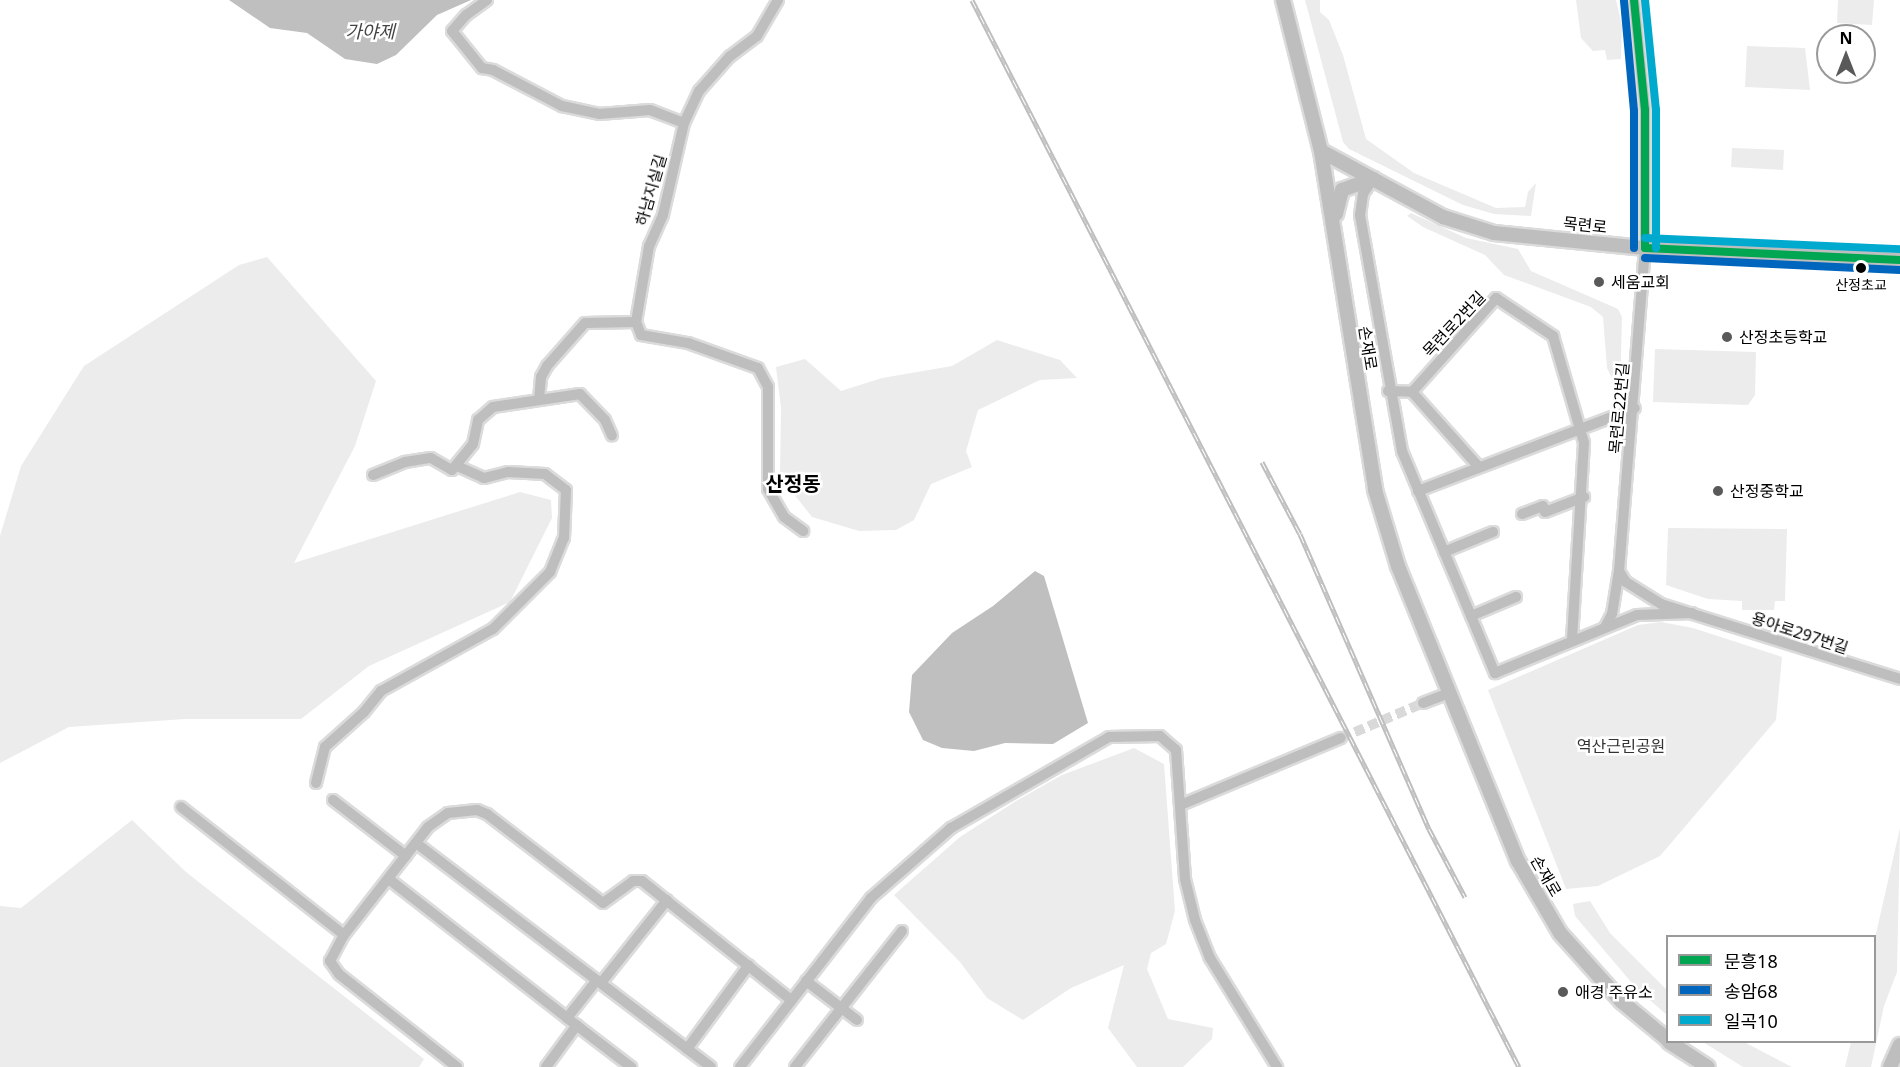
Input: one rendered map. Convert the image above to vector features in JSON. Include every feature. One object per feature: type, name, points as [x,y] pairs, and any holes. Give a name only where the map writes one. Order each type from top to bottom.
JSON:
[{"type":"main road","name":"손재로","points":[[1283,0],[1321,150],[1375,490],[1398,566],[1518,861],[1560,933],[1621,1001],[1666,1038]]},
{"type":"main road","name":"목련로","points":[[1321,150],[1443,217],[1494,233],[1644,248],[1900,260]]},
{"type":"main road","points":[[1334,237],[1342,190],[1373,178]]},
{"type":"main road","name":"손재로","points":[[1672,1043],[1708,1067]]},
{"type":"main road","points":[[1890,1067],[1900,1045]]},
{"type":"main road","points":[[1897,1067],[1900,1054]]},
{"type":"street","points":[[488,0],[466,15],[452,31],[483,69],[493,70],[562,106],[599,114],[650,110],[684,123]]},
{"type":"street","name":"하남지실길","points":[[636,322],[649,246],[663,215],[684,123],[699,91],[730,56],[757,36],[778,0]]},
{"type":"street","name":"목련로22번길","points":[[1605,627],[1614,601],[1619,571],[1635,408],[1644,248],[1645,110],[1634,0]]},
{"type":"street","points":[[1373,178],[1363,194],[1360,215],[1388,391],[1402,451],[1495,674],[1634,616],[1643,602],[1637,591],[1619,571]]},
{"type":"street","name":"목련로2번길","points":[[1412,392],[1496,298],[1553,336],[1580,427]]},
{"type":"street","points":[[539,400],[541,377],[547,366],[585,323],[636,322],[641,335],[688,343],[758,368],[768,387],[768,489],[784,517],[803,531]]},
{"type":"street","points":[[1388,391],[1412,392],[1478,466]]},
{"type":"street","points":[[373,475],[405,462],[431,458],[452,470],[473,444],[478,420],[493,407],[580,394],[605,420],[612,436]]},
{"type":"street","points":[[1418,491],[1478,466],[1635,408]]},
{"type":"street","points":[[1572,640],[1584,497],[1584,443],[1580,427]]},
{"type":"street","points":[[316,783],[325,747],[364,712],[381,691],[492,629],[550,572],[564,538],[566,490],[545,474],[508,472],[484,478],[457,466]]},
{"type":"street","points":[[1522,514],[1543,506],[1545,512],[1584,497]]},
{"type":"street","points":[[1444,552],[1493,532]]},
{"type":"street","points":[[1637,591],[1623,588],[1614,601],[1622,617],[1692,613]]},
{"type":"street","name":"용아로297번길","points":[[1637,591],[1661,604],[1900,679]]},
{"type":"street","points":[[1471,616],[1516,597]]},
{"type":"street","points":[[1423,703],[1449,693]]},
{"type":"street","points":[[740,1067],[871,898],[951,828],[1109,737],[1160,736],[1176,750],[1183,804],[1185,879],[1195,920],[1210,958],[1277,1067]]},
{"type":"street","points":[[1183,804],[1341,738]]},
{"type":"street","points":[[333,800],[406,856]]},
{"type":"street","points":[[181,807],[344,935]]},
{"type":"street","points":[[457,1067],[339,974],[330,961],[344,935],[390,880],[428,827],[448,813],[477,810],[488,814],[603,903],[633,881],[642,881],[791,1000]]},
{"type":"street","points":[[416,843],[711,1067]]},
{"type":"street","points":[[390,880],[631,1067]]},
{"type":"street","points":[[567,1018],[667,900]]},
{"type":"street","points":[[795,1067],[902,931]]},
{"type":"street","points":[[687,1049],[749,965]]},
{"type":"street","points":[[806,981],[857,1020]]},
{"type":"street","points":[[546,1067],[577,1025]]},
{"type":"green space","points":[[1305,0],[1320,0],[1320,12],[1329,20],[1343,55],[1366,139],[1414,173],[1496,208],[1525,207],[1528,192],[1536,183],[1531,216],[1494,214],[1463,205],[1349,149],[1343,142]]},
{"type":"green space","points":[[1576,0],[1616,0],[1622,26],[1621,59],[1607,60],[1605,50],[1593,51],[1581,38]]},
{"type":"green space","points":[[1838,0],[1874,0],[1872,24],[1837,23]]},
{"type":"green space","points":[[1747,46],[1805,48],[1810,90],[1745,87]]},
{"type":"green space","points":[[1732,148],[1784,150],[1783,170],[1731,167]]},
{"type":"green space","points":[[1411,213],[1466,238],[1518,249],[1531,271],[1618,309],[1622,317],[1620,395],[1607,368],[1603,317],[1591,307],[1504,275],[1485,255],[1423,227],[1407,216]]},
{"type":"green space","points":[[267,257],[376,381],[355,446],[294,563],[520,492],[551,500],[552,518],[510,602],[369,666],[301,719],[185,719],[69,727],[0,763],[0,536],[21,466],[84,366],[239,265]]},
{"type":"green space","points":[[997,340],[1060,360],[1077,378],[1040,380],[978,410],[966,451],[972,467],[931,484],[914,520],[896,530],[859,531],[812,517],[780,473],[781,408],[776,367],[805,359],[841,391],[882,378],[952,366]]},
{"type":"green space","points":[[1655,349],[1756,352],[1755,395],[1748,405],[1653,402]]},
{"type":"green space","points":[[1668,528],[1787,529],[1785,601],[1775,601],[1774,610],[1742,610],[1742,601],[1708,599],[1666,585]]},
{"type":"green space","name":"역산근린공원","points":[[1661,622],[1693,628],[1782,657],[1776,720],[1660,856],[1598,886],[1566,889],[1488,690],[1638,625]]},
{"type":"green space","points":[[1134,748],[1164,764],[1175,911],[1166,944],[1151,953],[1147,969],[1168,1019],[1213,1028],[1212,1039],[1183,1067],[1137,1067],[1108,1028],[1124,965],[1071,988],[1023,1020],[987,998],[960,962],[894,895],[960,837],[1016,801],[1062,775]]},
{"type":"green space","points":[[132,820],[186,872],[424,1059],[419,1067],[0,1067],[0,906],[21,908]]},
{"type":"green space","points":[[1900,828],[1897,972],[1884,1006],[1871,1067],[1845,1067],[1851,1043],[1876,1043],[1876,935]]},
{"type":"green space","points":[[1590,901],[1610,933],[1666,989],[1666,1014],[1637,989],[1575,916],[1573,904]]},
{"type":"green space","points":[[1705,1043],[1746,1043],[1792,1067],[1743,1067]]},
{"type":"water","name":"가야제","points":[[229,0],[471,0],[437,15],[396,55],[377,64],[345,59],[307,33],[270,28]]},
{"type":"water","points":[[1035,571],[1044,576],[1088,723],[1053,744],[1005,743],[974,751],[942,748],[923,740],[909,712],[912,675],[952,633],[993,606]]},
{"type":"tunnel","points":[[1341,738],[1423,703]]},
{"type":"railway","points":[[972,0],[1519,1067]]},
{"type":"railway","points":[[1262,462],[1300,534],[1429,829],[1465,897]]},
{"type":"transit line","name":"문흥18","points":[[1634,0],[1645,110],[1645,248]]},
{"type":"transit line","name":"일곡10","points":[[1645,0],[1656,110],[1656,248]]},
{"type":"transit line","name":"송암68","points":[[1624,1],[1634,111],[1634,248]]},
{"type":"transit line","name":"일곡10","points":[[1645,238],[1900,249]]},
{"type":"transit line","name":"문흥18","points":[[1645,248],[1900,260]]},
{"type":"transit line","name":"송암68","points":[[1645,258],[1900,270]]},
{"type":"place","name":"산정초교","points":[[1861,268]]},
{"type":"place","name":"세움교회","points":[[1599,282]]},
{"type":"place","name":"산정초등학교","points":[[1727,337]]},
{"type":"place","name":"산정중학교","points":[[1718,491]]},
{"type":"place","name":"애경 주유소","points":[[1563,992]]},
{"type":"district","name":"산정동","points":[[793,483]]}]
